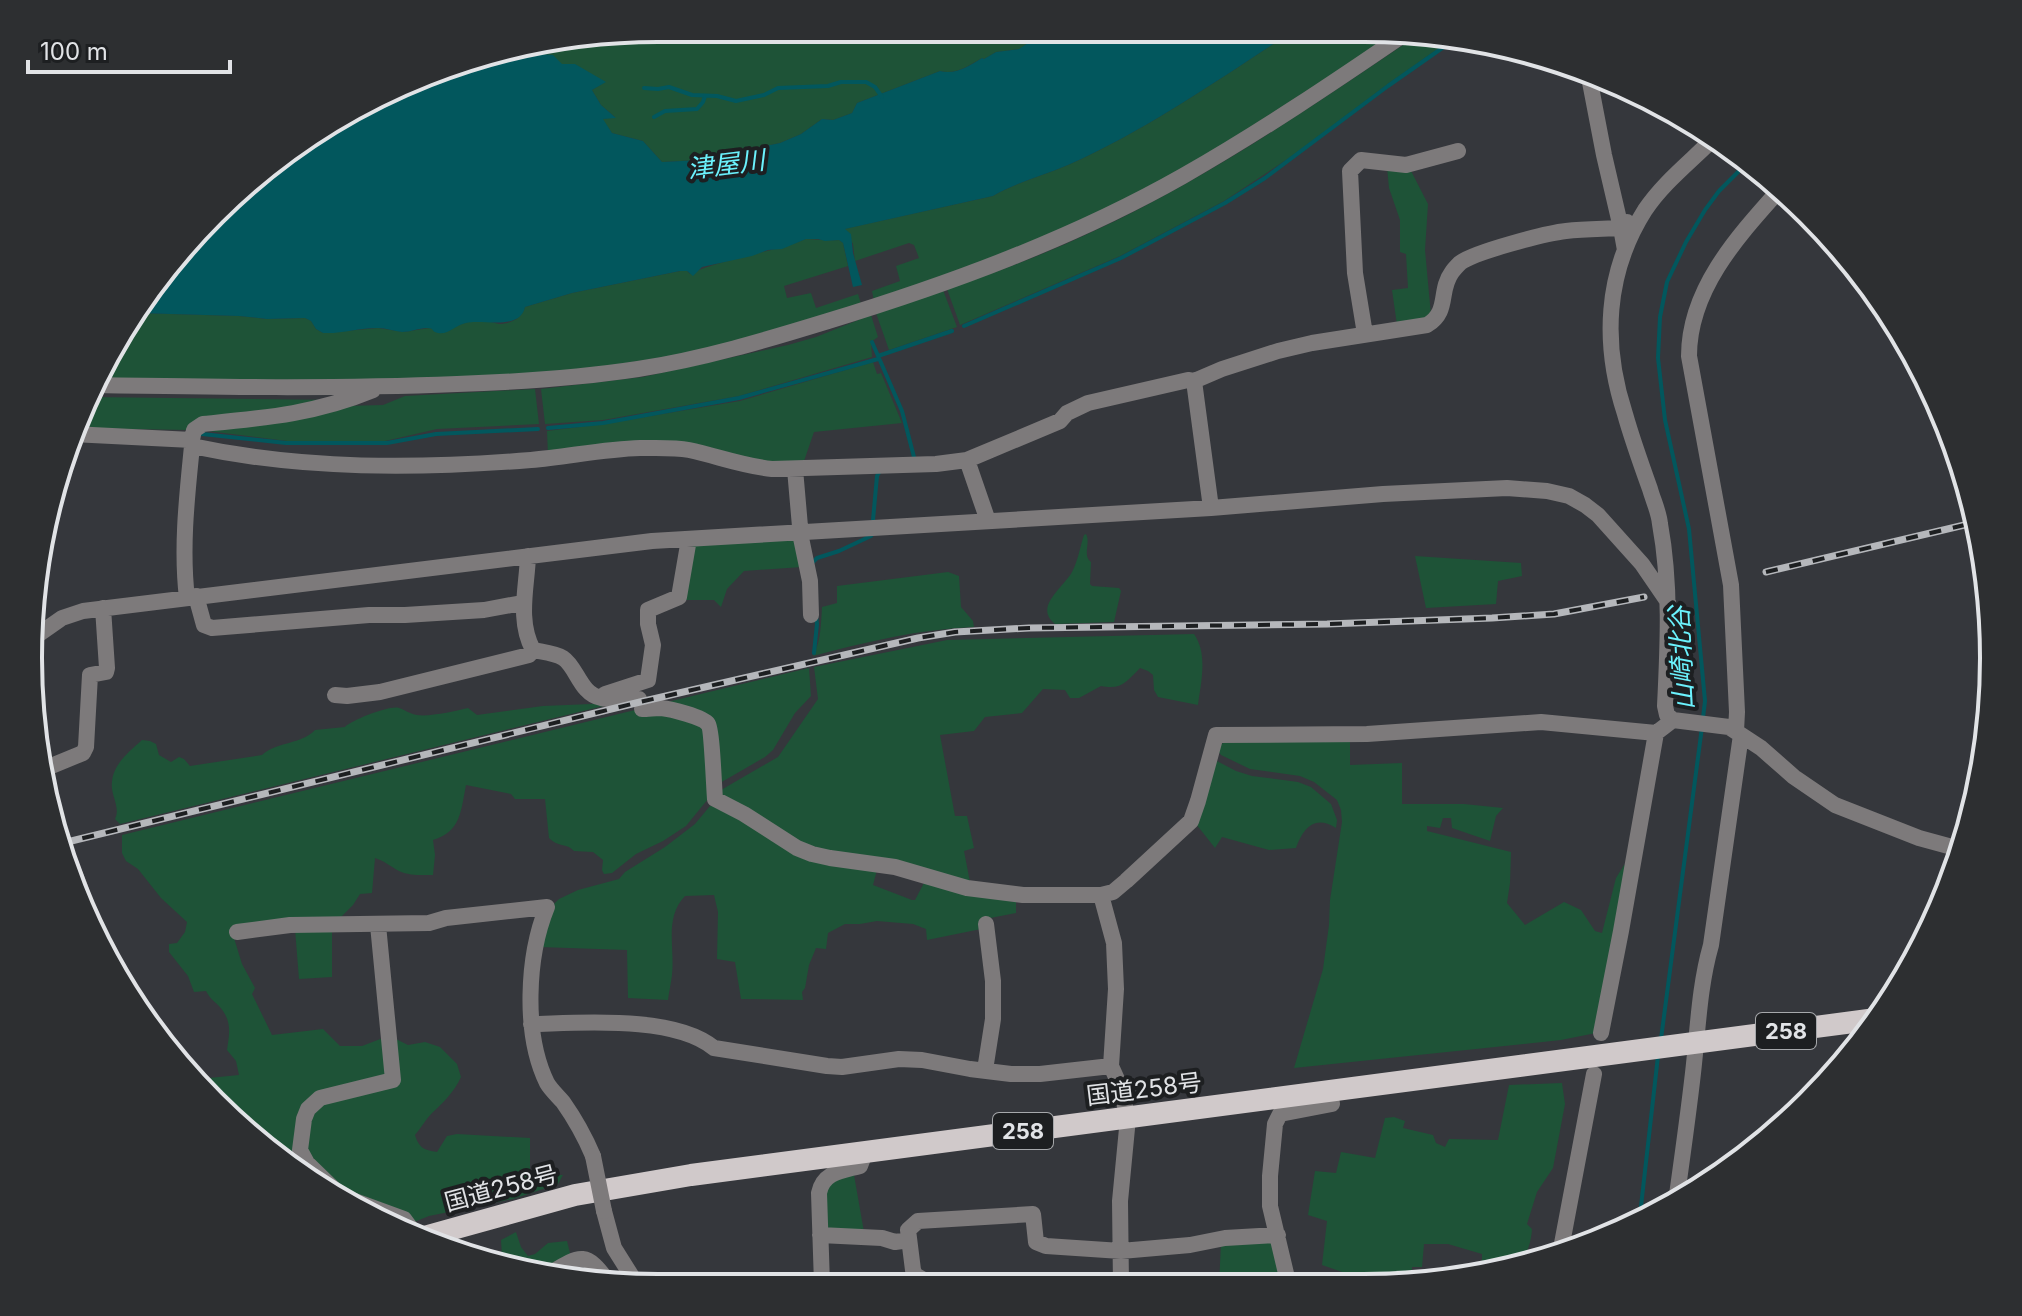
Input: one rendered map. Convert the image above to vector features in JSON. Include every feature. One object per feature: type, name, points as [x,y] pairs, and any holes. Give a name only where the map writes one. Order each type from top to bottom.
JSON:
[{"type":"highway","name":"国道258号","points":[[438,1233],[575,1195],[691,1175],[1861,1021]]},
{"type":"street","points":[[106,385],[380,388],[537,381],[639,369],[754,343],[943,283],[1090,223],[1180,177],[1283,117],[1392,43]]},
{"type":"street","points":[[1591,86],[1625,250]]},
{"type":"street","points":[[1706,146],[1646,209],[1625,250],[1613,290],[1609,327],[1623,411],[1660,522],[1669,616],[1667,715],[1673,720],[1735,731],[1835,805],[1919,838],[1950,846]]},
{"type":"street","points":[[1365,334],[1355,273],[1350,171],[1361,160],[1406,165],[1458,151]]},
{"type":"street","points":[[1677,1188],[1690,1044],[1711,945],[1737,712],[1731,585],[1689,356],[1689,339],[1702,295],[1715,270],[1772,197]]},
{"type":"street","points":[[84,435],[192,443],[237,456],[347,466],[457,466],[639,448],[687,450],[759,468],[936,464],[967,460],[1060,421],[1067,413],[1088,403],[1194,381],[1222,369],[1312,343],[1427,325],[1435,320],[1443,306],[1444,288],[1450,274],[1461,262],[1488,251],[1562,231],[1621,228],[1639,211],[1646,209]]},
{"type":"street","points":[[1194,381],[1211,508]]},
{"type":"street","points":[[380,388],[343,402],[284,416],[203,424],[194,430],[186,500],[184,573],[204,625],[212,628],[369,615],[484,610],[522,603]]},
{"type":"street","points":[[967,460],[988,521]]},
{"type":"street","points":[[795,469],[801,532],[810,581],[811,615]]},
{"type":"street","points":[[43,632],[71,614],[103,608],[652,541],[1507,488],[1547,491],[1569,496],[1585,505],[1598,515],[1642,564],[1668,602]]},
{"type":"street","points":[[601,698],[608,692],[648,680],[653,645],[648,610],[679,597],[689,539]]},
{"type":"street","points":[[528,556],[522,603],[533,650],[561,657],[578,681],[593,695],[660,708],[708,723],[711,729],[715,799],[797,848],[830,858],[895,867],[967,888],[1023,895],[1101,895],[1113,892],[1191,821],[1216,735],[1367,734],[1541,722],[1656,733]]},
{"type":"street","points":[[52,766],[83,753],[86,747],[90,675],[106,672],[107,668],[103,608]]},
{"type":"street","points":[[335,695],[380,692],[529,655],[533,650]]},
{"type":"street","points":[[1601,1033],[1656,733],[1673,720]]},
{"type":"street","points":[[1101,895],[1114,943],[1116,989],[1111,1066],[1128,1118],[1120,1201],[1121,1274]]},
{"type":"street","points":[[237,932],[290,925],[429,923],[446,918],[547,907],[539,925],[532,974],[531,1024],[540,1066],[548,1086],[584,1134],[593,1156],[614,1248],[630,1273]]},
{"type":"street","points":[[985,1070],[993,1019],[993,981],[986,924]]},
{"type":"street","points":[[310,1166],[300,1150],[308,1109],[320,1098],[393,1080],[378,925]]},
{"type":"street","points":[[531,1024],[607,1023],[668,1028],[705,1040],[714,1048],[827,1066],[899,1059],[1040,1074],[1111,1066]]},
{"type":"street","points":[[1562,1241],[1594,1074]]},
{"type":"street","points":[[1286,1274],[1270,1206],[1275,1124],[1280,1114],[1332,1104],[1330,1091]]},
{"type":"street","points":[[822,1274],[820,1184],[831,1173],[860,1166],[865,1153]]},
{"type":"street","points":[[915,1274],[908,1230],[918,1221],[1033,1214],[1036,1242],[1046,1246],[1121,1251],[1278,1235]]},
{"type":"street","points":[[820,1235],[882,1238],[895,1242],[909,1240]]},
{"type":"street","points":[[562,1266],[573,1260],[587,1259],[601,1271]]},
{"type":"green space","points":[[1031,42],[1020,49],[996,52],[957,71],[940,71],[857,103],[852,113],[833,120],[822,119],[801,134],[780,143],[701,160],[662,162],[643,141],[612,133],[602,119],[615,117],[601,105],[592,90],[605,82],[562,65],[506,61],[578,47],[618,43]]},
{"type":"green space","points":[[1277,42],[1382,42],[1178,173],[1089,217],[1014,249],[874,301],[872,291],[900,281],[896,266],[919,258],[914,245],[909,243],[855,261],[853,244],[844,229],[993,196],[1097,151],[1210,86]]},
{"type":"green space","points":[[1406,43],[1441,47],[1298,152],[1224,201],[1120,256],[960,325],[947,289],[1058,247],[1137,210],[1220,164]]},
{"type":"green space","points":[[1387,167],[1410,169],[1428,204],[1425,250],[1431,315],[1424,321],[1397,325],[1392,290],[1408,288],[1406,254],[1400,252],[1400,220],[1389,188]]},
{"type":"green space","points":[[806,239],[839,240],[843,243],[848,266],[784,286],[787,298],[811,293],[816,308],[858,294],[861,304],[691,352],[544,373],[395,380],[110,379],[148,313],[305,318],[323,333],[378,328],[404,332],[429,328],[449,331],[471,322],[508,323],[519,317],[525,307],[572,293],[680,271],[690,274],[718,263]]},
{"type":"green space","points":[[943,290],[957,327],[889,350],[876,313]]},
{"type":"green space","points":[[871,315],[878,337],[871,342],[872,357],[739,396],[603,420],[545,424],[541,389],[643,377],[788,345]]},
{"type":"green space","points":[[873,362],[877,374],[881,373],[902,423],[814,432],[803,464],[769,466],[688,446],[548,455],[547,431],[740,401]]},
{"type":"green space","points":[[535,389],[539,424],[437,429],[385,441],[287,441],[200,430],[346,406],[383,405],[405,396]]},
{"type":"green space","points":[[101,397],[337,400],[189,430],[87,428]]},
{"type":"green space","points":[[1086,534],[1087,556],[1091,562],[1090,584],[1119,588],[1121,591],[1114,622],[1055,624],[1049,618],[1049,604],[1072,572]]},
{"type":"green space","points":[[797,538],[802,567],[744,571],[727,589],[721,607],[714,600],[685,600],[693,544]]},
{"type":"green space","points":[[1415,556],[1521,563],[1522,576],[1498,581],[1496,604],[1426,608]]},
{"type":"green space","points":[[948,572],[959,576],[961,607],[973,621],[974,627],[913,633],[813,656],[819,639],[822,607],[837,603],[837,586]]},
{"type":"green space","points":[[1194,634],[1202,659],[1198,705],[1158,697],[1153,675],[1140,668],[1123,684],[1101,686],[1079,698],[1070,698],[1065,690],[1043,689],[1022,713],[985,717],[974,731],[940,735],[955,816],[967,816],[974,848],[964,851],[970,882],[818,851],[720,798],[721,790],[778,757],[818,699],[814,667],[947,640]]},
{"type":"green space","points":[[809,668],[811,696],[795,713],[773,750],[720,783],[714,726],[655,705]]},
{"type":"green space","points":[[615,701],[120,824],[115,819],[117,810],[112,787],[115,769],[142,740],[156,744],[159,755],[171,762],[179,757],[190,766],[262,755],[315,730],[345,727],[371,714],[394,708],[422,715],[468,708],[477,715]]},
{"type":"green space","points":[[635,710],[704,724],[708,799],[686,826],[636,854],[612,873],[604,874],[603,860],[593,852],[574,851],[549,838],[545,799],[515,799],[511,794],[466,785],[461,811],[454,826],[433,840],[433,875],[403,873],[375,858],[372,893],[360,894],[337,921],[234,938],[242,964],[255,988],[252,994],[272,1035],[323,1029],[340,1046],[362,1046],[383,1038],[394,1038],[408,1045],[425,1042],[440,1047],[457,1064],[461,1077],[415,1135],[420,1146],[437,1152],[447,1136],[457,1134],[530,1138],[530,1174],[563,1175],[558,1184],[513,1199],[429,1216],[412,1222],[350,1191],[283,1147],[208,1078],[239,1075],[236,1061],[227,1050],[228,1021],[206,991],[194,992],[188,976],[169,952],[169,944],[177,943],[185,932],[187,922],[161,898],[138,869],[126,861],[122,853],[122,835]]},
{"type":"green space","points":[[1230,740],[1350,740],[1350,765],[1402,763],[1402,804],[1464,804],[1503,808],[1496,816],[1490,841],[1452,828],[1451,818],[1443,818],[1440,828],[1427,826],[1427,831],[1511,852],[1507,903],[1525,925],[1564,902],[1581,910],[1595,931],[1602,933],[1616,878],[1624,865],[1628,865],[1596,1033],[1561,1040],[1294,1068],[1323,969],[1341,810],[1337,800],[1314,782],[1300,776],[1250,769],[1221,755],[1219,745]]},
{"type":"green space","points":[[1215,760],[1252,776],[1298,782],[1311,787],[1331,804],[1337,820],[1336,828],[1321,823],[1310,826],[1296,848],[1269,850],[1222,837],[1215,848],[1196,824]]},
{"type":"green space","points":[[710,806],[716,806],[794,852],[877,870],[873,885],[912,900],[915,900],[925,881],[965,894],[1016,902],[1016,913],[980,920],[981,929],[927,940],[926,929],[913,924],[877,921],[845,924],[828,933],[826,949],[816,948],[802,992],[803,1000],[741,999],[735,962],[717,959],[718,912],[714,895],[685,896],[675,914],[668,1000],[628,998],[627,950],[540,947],[551,907],[559,899],[578,890],[619,879],[695,824]]},
{"type":"green space","points":[[295,929],[332,929],[332,977],[299,979]]},
{"type":"green space","points":[[1562,1083],[1565,1104],[1553,1168],[1537,1192],[1527,1224],[1532,1229],[1526,1252],[1482,1262],[1482,1254],[1448,1244],[1424,1244],[1422,1267],[1412,1267],[1412,1272],[1348,1274],[1322,1265],[1327,1221],[1308,1215],[1315,1171],[1336,1173],[1341,1152],[1375,1158],[1385,1118],[1405,1121],[1403,1128],[1433,1135],[1436,1143],[1445,1147],[1449,1139],[1498,1140],[1509,1085]]},
{"type":"green space","points":[[854,1175],[864,1232],[826,1230],[824,1187],[833,1178]]},
{"type":"green space","points":[[516,1232],[528,1256],[548,1243],[567,1241],[571,1257],[557,1265],[502,1254],[501,1240]]},
{"type":"green space","points":[[1221,1243],[1276,1243],[1283,1274],[1220,1274]]},
{"type":"water","name":"津屋川","points":[[1277,42],[1154,120],[1068,165],[993,196],[845,229],[851,234],[862,285],[853,287],[843,243],[839,240],[806,239],[782,249],[702,267],[693,276],[687,271],[680,271],[572,293],[525,307],[522,314],[509,322],[466,323],[442,333],[431,328],[402,332],[378,328],[323,333],[305,318],[148,313],[169,283],[222,222],[283,169],[350,125],[386,106],[422,89],[499,63],[539,54],[553,55],[562,64],[575,64],[606,82],[592,90],[601,105],[616,118],[603,119],[612,133],[643,141],[662,162],[701,160],[780,143],[801,134],[822,119],[833,120],[852,113],[857,103],[940,71],[957,71],[996,52],[1019,49],[1028,43]]},
{"type":"waterway","points":[[964,326],[1121,258],[1225,203],[1265,178],[1444,47]]},
{"type":"waterway","points":[[644,88],[669,87],[692,95],[736,101],[764,95],[778,88],[866,82],[875,87],[882,97]]},
{"type":"waterway","points":[[654,117],[665,111],[697,109],[705,96]]},
{"type":"waterway","name":"山崎北谷","points":[[1703,718],[1705,701],[1689,529],[1665,420],[1658,358],[1660,317],[1667,282],[1686,242],[1719,191],[1740,170]]},
{"type":"waterway","points":[[878,356],[952,331]]},
{"type":"waterway","points":[[872,342],[902,411],[914,457]]},
{"type":"waterway","points":[[548,428],[603,423],[739,398],[878,359]]},
{"type":"waterway","points":[[202,434],[286,443],[387,443],[436,434],[538,429]]},
{"type":"waterway","points":[[873,520],[880,471]]},
{"type":"waterway","points":[[812,563],[817,558],[871,536]]},
{"type":"waterway","points":[[814,653],[816,616]]},
{"type":"waterway","name":"山崎北谷","points":[[1661,1039],[1702,727]]},
{"type":"waterway","name":"山崎北谷","points":[[1641,1207],[1658,1056]]},
{"type":"railway","points":[[1766,572],[1965,525]]},
{"type":"railway","points":[[70,841],[640,702],[955,632],[1492,618],[1554,614],[1644,597]]}]
